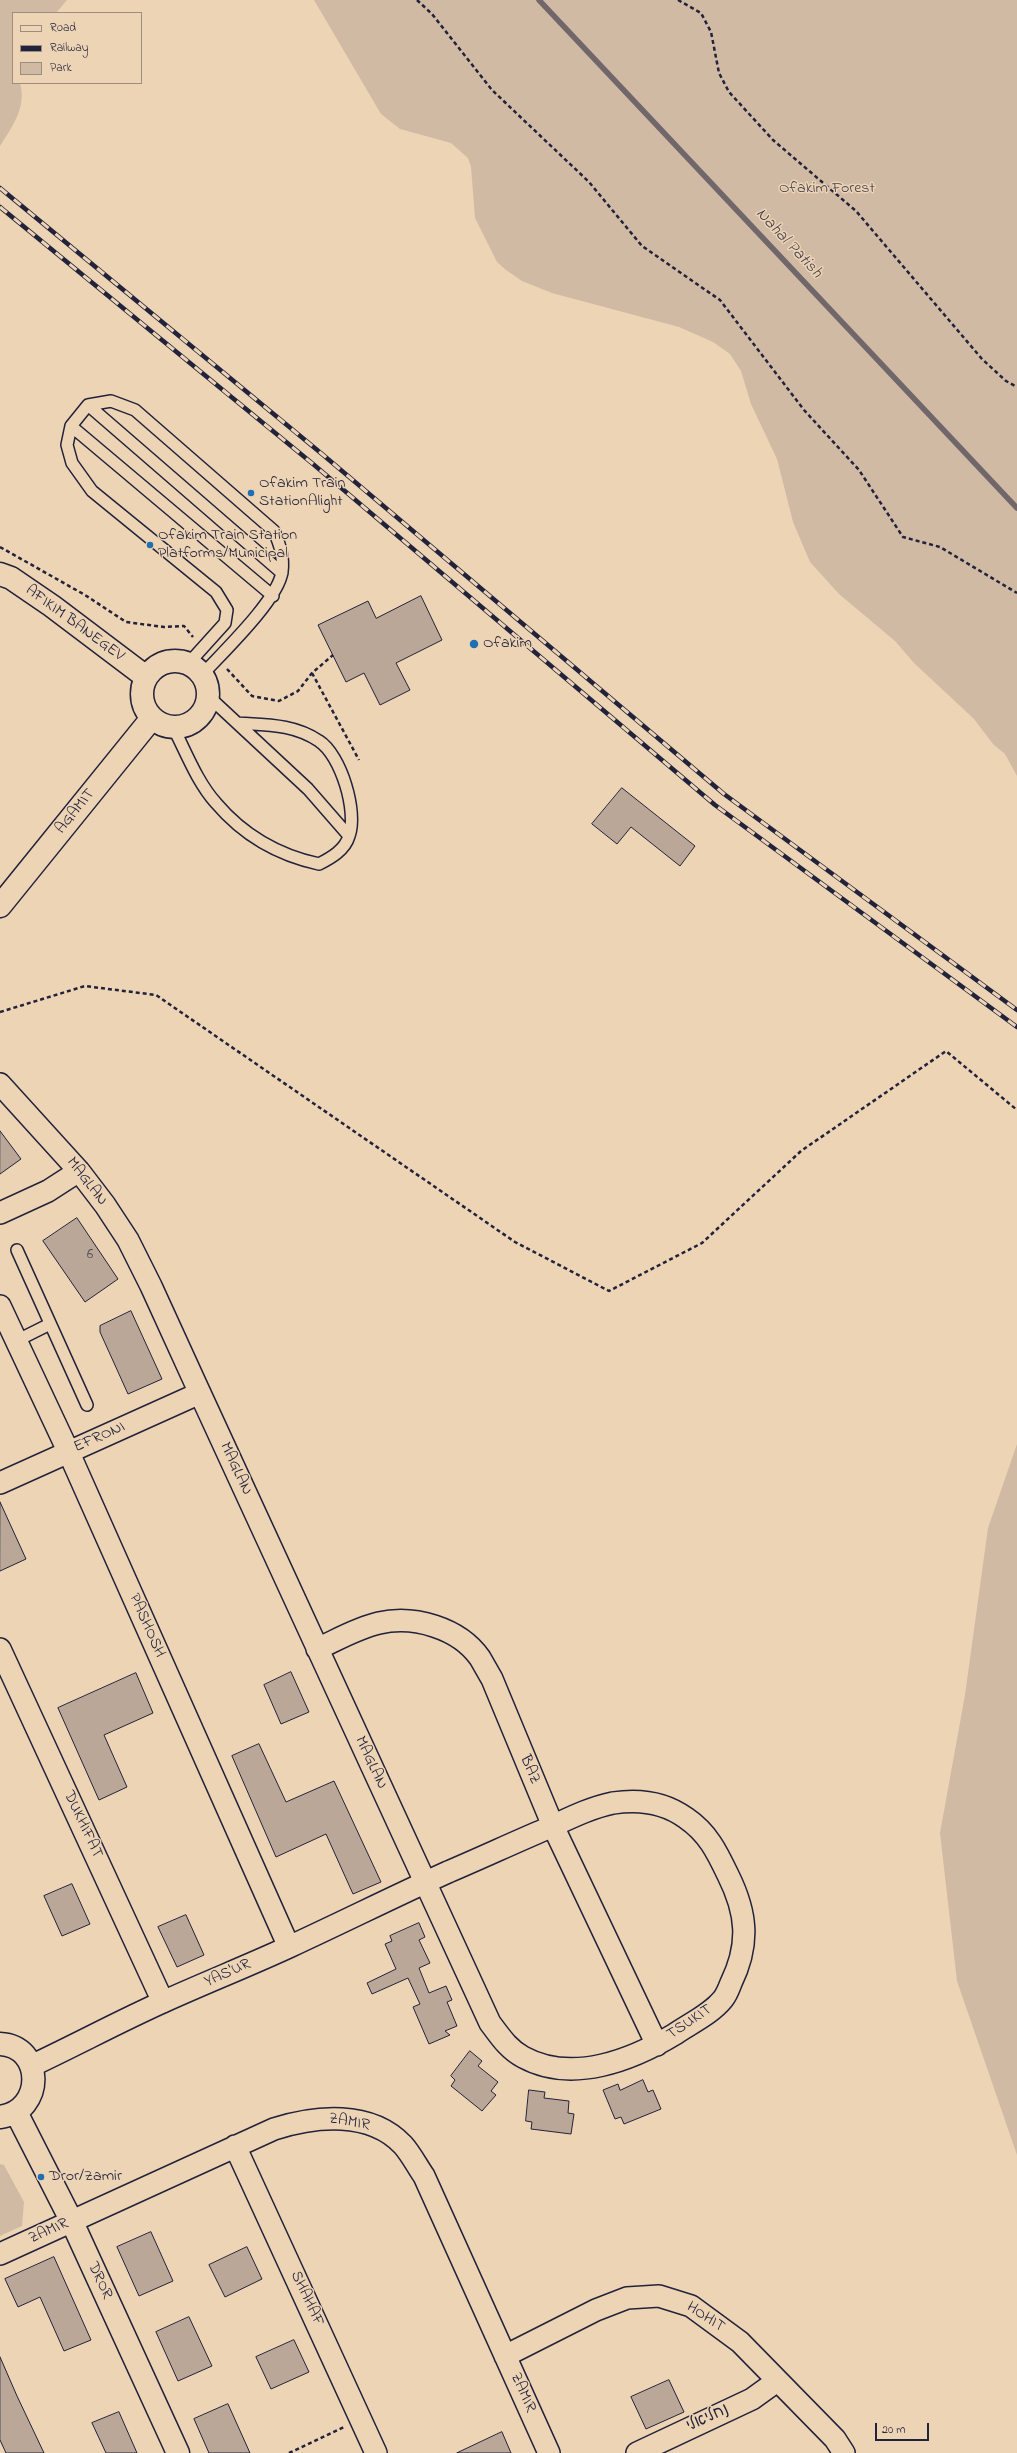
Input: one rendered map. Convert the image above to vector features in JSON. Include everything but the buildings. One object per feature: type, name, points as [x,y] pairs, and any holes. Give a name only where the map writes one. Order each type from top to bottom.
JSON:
[{"type":"street","name":"AFIKIM BANEGEV","points":[[0,574],[11,578],[52,606],[146,677]]},
{"type":"street","points":[[177,661],[195,669],[206,685],[208,696],[205,707],[199,717],[184,726],[162,724],[152,718],[142,699],[142,687],[146,677],[155,667],[166,662],[177,661]]},
{"type":"street","name":"AGAMIT","points":[[0,906],[152,718]]},
{"type":"street","name":"MAGLAN","points":[[0,1084],[79,1171],[128,1240],[425,1882]]},
{"type":"street","points":[[0,1213],[48,1191],[79,1171]]},
{"type":"street","name":"PASHOSH","points":[[0,1306],[69,1452],[289,1947]]},
{"type":"street","name":"EFRONI","points":[[0,1483],[200,1393]]},
{"type":"street","name":"BAZ","points":[[317,1649],[379,1623],[405,1620],[430,1624],[450,1632],[465,1642],[480,1657],[492,1679],[553,1826],[657,2045]]},
{"type":"street","name":"DUKHIFAT","points":[[0,1649],[163,2002]]},
{"type":"street","name":"TSUKIT","points":[[632,1801],[650,1802],[668,1808],[686,1818],[712,1841],[739,1898],[743,1920],[744,1944],[738,1968],[724,1998],[706,2014],[657,2045],[626,2058],[591,2068],[566,2069],[541,2064],[522,2056],[505,2043],[490,2023],[425,1882],[579,1814],[610,1804],[632,1801]]},
{"type":"street","name":"YAS'UR","points":[[31,2066],[163,2002],[289,1947],[425,1882]]},
{"type":"street","points":[[0,2044],[20,2051],[31,2066],[34,2083],[32,2092],[26,2103],[8,2114]]},
{"type":"street","name":"DROR","points":[[8,2114],[72,2222],[178,2453]]},
{"type":"street","name":"ZAMIR","points":[[0,2254],[274,2129],[318,2118],[359,2122],[383,2130],[403,2145],[424,2176],[549,2453]]},
{"type":"street","name":"SHAHAF","points":[[236,2146],[376,2453]]},
{"type":"street","name":"HOHIT","points":[[505,2356],[596,2310],[627,2298],[659,2296],[691,2306],[740,2342],[835,2439],[844,2453]]},
{"type":"street","name":"נחליאלי","points":[[637,2453],[752,2399],[777,2381]]},
{"type":"lane","points":[[111,401],[135,410],[274,531],[281,548],[282,573],[273,596],[217,658],[195,669],[204,646],[225,622],[227,610],[216,592],[92,490],[72,463],[67,444],[71,426],[88,405],[111,401]]},
{"type":"lane","points":[[88,405],[282,573]]},
{"type":"lane","points":[[71,426],[273,596]]},
{"type":"lane","points":[[208,696],[308,789],[349,836]]},
{"type":"lane","points":[[173,726],[198,776],[215,803],[240,826],[268,847],[291,858],[319,864],[336,854],[349,836],[352,803],[340,769],[321,742],[295,728],[237,723]]},
{"type":"lane","points":[[17,1250],[87,1405]]},
{"type":"lane","points":[[16,1341],[50,1324]]},
{"type":"path","points":[[417,0],[432,14],[492,90],[589,182],[642,246],[720,300],[804,410],[858,470],[903,537],[940,547],[1017,593]]},
{"type":"path","points":[[678,0],[701,13],[711,32],[719,73],[729,92],[773,140],[856,210],[982,359],[1006,381],[1017,387]]},
{"type":"path","points":[[0,547],[85,595],[126,622],[164,627],[184,626],[204,646]]},
{"type":"path","points":[[217,658],[252,696],[279,701],[298,691],[312,673],[333,655]]},
{"type":"path","points":[[312,673],[359,760]]},
{"type":"path","points":[[0,1012],[85,986],[156,995],[515,1242],[609,1291],[702,1243],[801,1151],[946,1051],[1017,1110]]},
{"type":"path","points":[[288,2453],[361,2420]]},
{"type":"green space","points":[[0,0],[67,0],[57,12],[12,12],[12,84],[20,84],[22,100],[17,116],[0,146]]},
{"type":"green space","name":"Ofakim Forest","points":[[314,0],[1017,0],[1017,776],[1005,754],[993,744],[974,719],[914,663],[895,641],[839,594],[810,562],[793,522],[777,459],[751,404],[741,371],[730,354],[713,342],[679,327],[552,293],[522,281],[506,270],[497,262],[475,218],[471,167],[468,158],[451,143],[400,129],[381,114]]},
{"type":"green space","points":[[1017,1444],[1017,2155],[957,1981],[940,1833],[965,1695],[988,1528]]},
{"type":"green space","points":[[0,2164],[4,2165],[24,2202],[22,2226],[0,2236]]},
{"type":"waterway","name":"Nahal Patish","points":[[539,0],[1017,508]]},
{"type":"railway","points":[[0,188],[322,454],[724,794],[1017,1010]]},
{"type":"railway","points":[[0,207],[313,464],[715,805],[1017,1027]]},
{"type":"place","name":"Ofakim Train StationAlight","points":[[251,493]]},
{"type":"place","name":"Ofakim Train Station Platforms/Municipal","points":[[150,545]]},
{"type":"place","name":"Ofakim","points":[[474,644]]},
{"type":"place","name":"Dror/Zamir","points":[[41,2177]]}]
